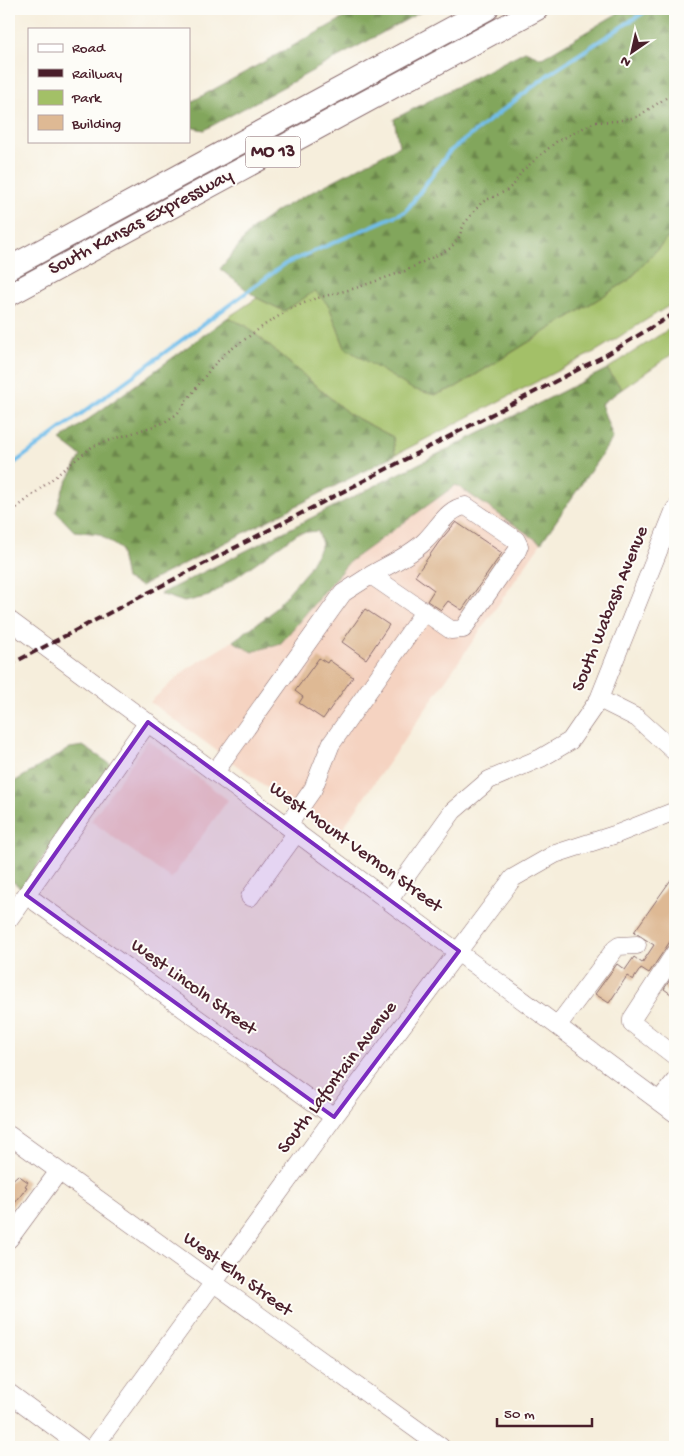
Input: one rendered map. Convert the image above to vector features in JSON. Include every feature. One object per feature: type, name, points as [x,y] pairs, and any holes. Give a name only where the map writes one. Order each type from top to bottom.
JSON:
[{"type":"main road","name":"South Kansas Expressway","points":[[9,268],[487,9]]},
{"type":"main road","name":"South Kansas Expressway","points":[[9,295],[536,9]]},
{"type":"street","points":[[215,772],[343,593],[371,575],[424,543],[452,511],[466,506],[516,540],[518,546],[517,551],[463,629],[450,630],[371,575]]},
{"type":"street","name":"South Wabash Avenue","points":[[389,900],[453,811],[489,780],[541,758],[570,741],[599,699],[675,509]]},
{"type":"street","points":[[250,897],[292,828],[313,789],[331,744],[424,612]]},
{"type":"street","name":"West Mount Vernon Street","points":[[9,620],[675,1113]]},
{"type":"street","points":[[599,699],[637,718],[675,752]]},
{"type":"street","points":[[9,919],[148,722]]},
{"type":"street","name":"South Lafontain Avenue","points":[[94,1447],[334,1117],[460,952],[513,878],[555,854],[617,834],[675,811]]},
{"type":"street","name":"West Lincoln Street","points":[[26,895],[334,1117]]},
{"type":"street","points":[[558,1025],[615,949],[619,946],[637,945]]},
{"type":"street","points":[[675,952],[632,1018],[632,1023],[675,1056]]},
{"type":"street","points":[[660,1101],[675,1081]]},
{"type":"street","name":"West Elm Street","points":[[9,1135],[213,1285],[441,1447]]},
{"type":"street","points":[[9,1239],[59,1172]]},
{"type":"street","points":[[9,1393],[82,1447]]},
{"type":"path","points":[[9,514],[93,446],[154,426],[177,414],[211,368],[226,353],[266,324],[307,302],[405,271],[444,252],[451,248],[459,237],[464,224],[482,202],[506,191],[514,184],[522,171],[556,142],[595,122],[637,117],[675,92]]},
{"type":"highlighted area","points":[[148,722],[459,951],[334,1117],[26,895]]},
{"type":"shaded area","points":[[456,485],[541,543],[336,838],[150,702],[187,669],[233,641],[252,652],[324,590],[349,562]]},
{"type":"shaded area","points":[[148,740],[228,800],[171,879],[91,821]]},
{"type":"green space","points":[[360,9],[426,9],[204,130],[190,127],[190,102]]},
{"type":"green space","points":[[625,9],[675,9],[675,230],[629,280],[456,387],[435,395],[412,389],[345,348],[329,306],[315,291],[284,311],[257,298],[220,269],[253,228],[280,209],[399,146],[394,119],[525,51],[542,58]]},
{"type":"green space","points":[[675,230],[675,302],[598,350],[395,455],[393,437],[349,414],[245,325],[227,318],[257,298],[284,311],[315,290],[329,306],[345,348],[435,395],[456,387],[629,280]]},
{"type":"green space","points":[[227,318],[245,325],[349,414],[393,437],[395,455],[141,586],[126,579],[120,549],[99,534],[74,531],[56,512],[63,489],[81,456],[60,440]]},
{"type":"green space","points":[[675,325],[675,352],[622,389],[607,369]]},
{"type":"green space","points":[[607,369],[622,389],[601,404],[613,438],[541,543],[456,485],[349,562],[281,643],[252,652],[233,641],[270,614],[307,571],[322,544],[318,531],[298,533],[209,596],[184,602],[160,594]]},
{"type":"green space","points":[[83,746],[112,765],[21,888],[9,879],[9,785],[70,748]]},
{"type":"building","points":[[456,522],[502,553],[462,610],[448,601],[441,610],[427,601],[434,590],[415,576]]},
{"type":"building","points":[[365,609],[389,625],[366,659],[342,642]]},
{"type":"building","points":[[319,658],[327,663],[329,660],[353,677],[323,719],[299,703],[303,697],[295,691]]},
{"type":"building","points":[[675,874],[675,934],[649,973],[641,968],[633,980],[627,976],[609,1003],[595,994],[617,964],[625,970],[634,957],[642,963],[654,945],[634,932]]},
{"type":"building","points":[[675,972],[675,997],[664,989]]},
{"type":"building","points":[[18,1175],[28,1182],[25,1186],[27,1187],[9,1211],[9,1183]]},
{"type":"waterway","points":[[9,467],[285,264],[406,211],[449,152],[549,74],[649,9]]},
{"type":"railway","points":[[9,665],[606,355],[675,313]]}]
